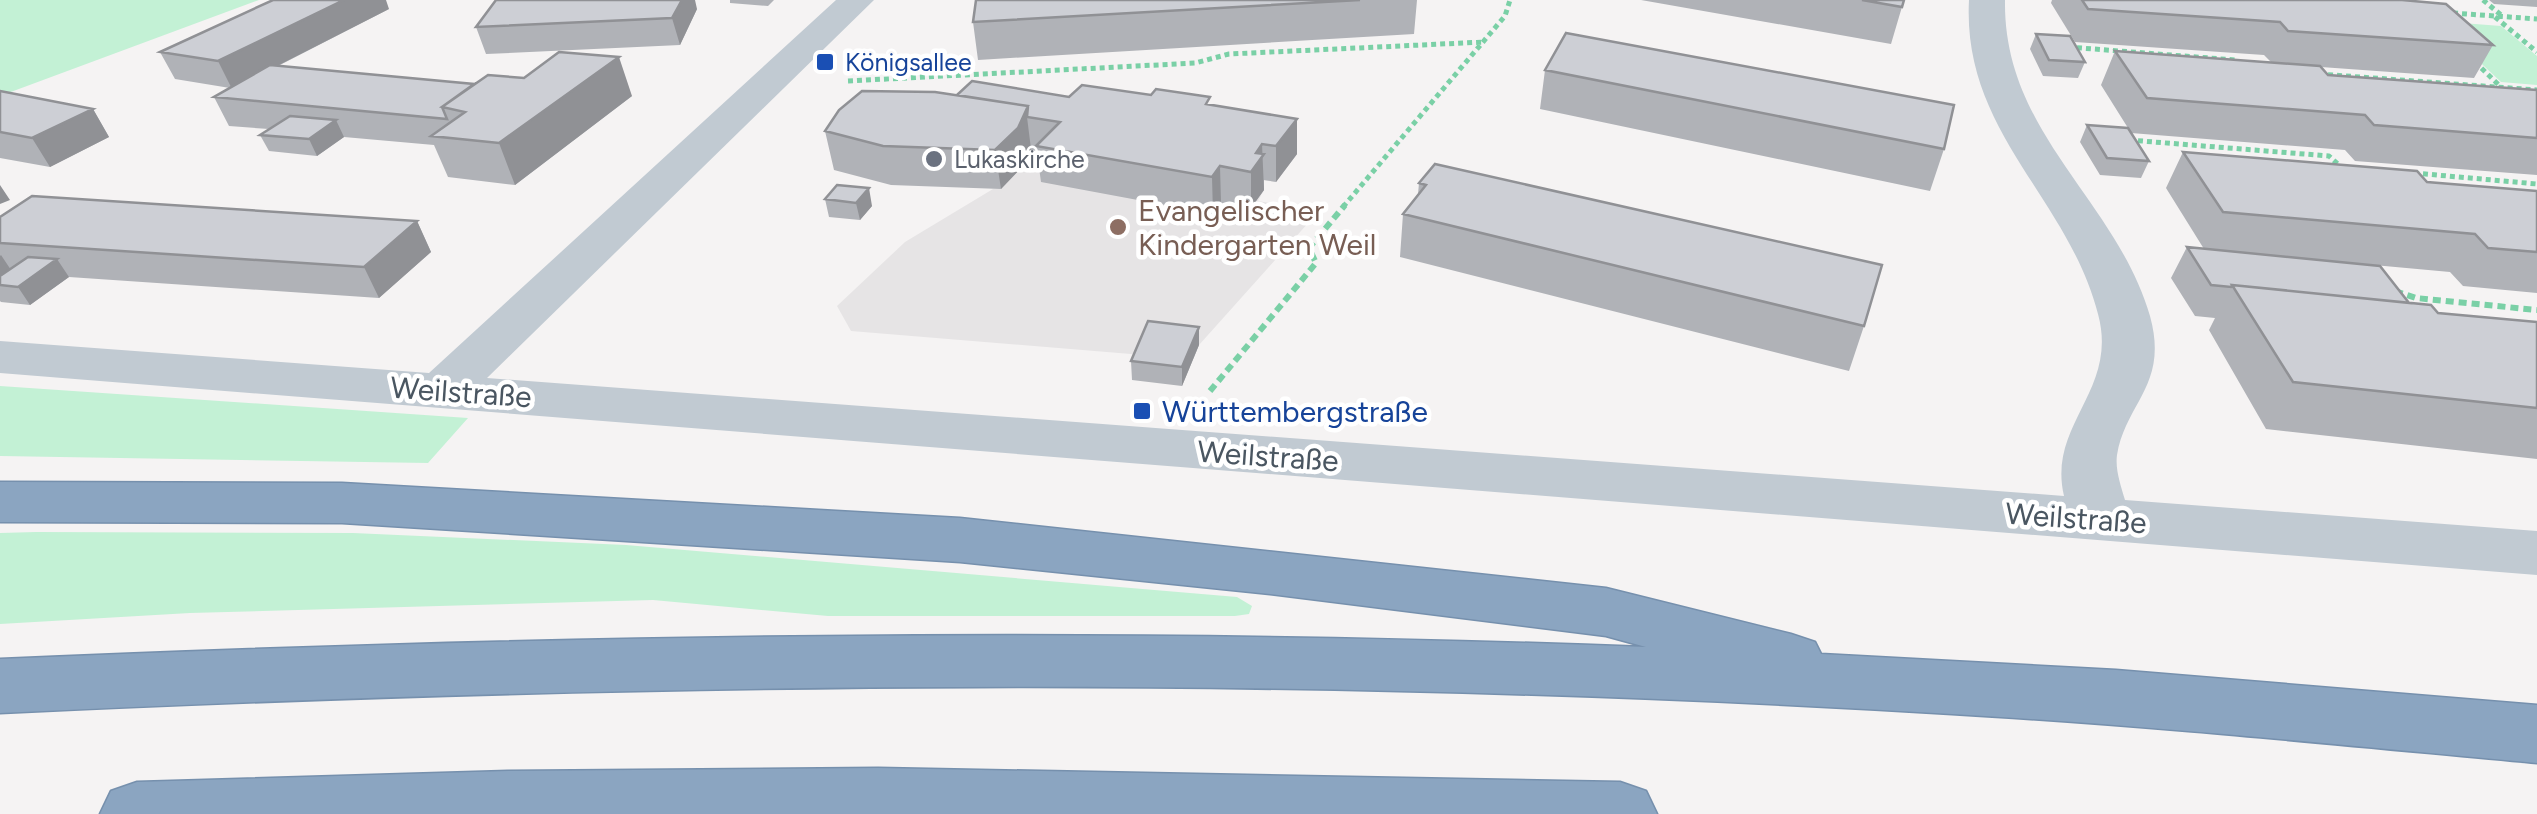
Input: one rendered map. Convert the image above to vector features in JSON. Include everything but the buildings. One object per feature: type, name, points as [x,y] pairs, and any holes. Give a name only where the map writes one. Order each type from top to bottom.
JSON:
[{"type":"highway","points":[[0,502],[342,503],[960,540],[1270,571],[1606,612],[1667,624],[1866,682]]},
{"type":"highway","points":[[0,686],[524,663],[1203,662],[1866,682],[2537,734]]},
{"type":"highway","points":[[137,814],[720,799],[1210,802],[1620,814]]},
{"type":"street","points":[[442,391],[856,0]]},
{"type":"street","points":[[1987,20],[1994,72],[2022,131],[2112,282],[2126,320],[2127,374],[2092,444],[2088,464],[2100,520]]},
{"type":"street","name":"Weilstraße","points":[[0,357],[2537,553]]},
{"type":"path","points":[[1169,449],[1208,394],[1316,263],[1309,248],[1484,42],[1505,16],[1510,0]]},
{"type":"path","points":[[2483,0],[2503,16]]},
{"type":"path","points":[[2434,12],[2537,19]]},
{"type":"path","points":[[2494,16],[2537,52]]},
{"type":"path","points":[[1987,20],[2246,61]]},
{"type":"path","points":[[774,76],[904,80],[1195,64],[1229,54],[1484,42]]},
{"type":"path","points":[[2470,56],[2518,102]]},
{"type":"path","points":[[2310,73],[2537,90]]},
{"type":"path","points":[[2022,131],[2328,156],[2338,167],[2358,168]]},
{"type":"path","points":[[2398,172],[2537,184]]},
{"type":"path","points":[[2382,287],[2416,298],[2537,310]]},
{"type":"shaded area","name":"Evangelischer Kindergarten Weil","points":[[1032,145],[1297,154],[1276,182],[1262,180],[1264,190],[1258,201],[1318,212],[1199,345],[1143,355],[851,331],[837,306],[905,242],[993,189],[1001,189],[1023,166]]},
{"type":"green space","points":[[0,0],[259,0],[0,96]]},
{"type":"green space","points":[[2436,21],[2501,26],[2537,56],[2537,85],[2501,82]]},
{"type":"green space","points":[[0,386],[468,418],[428,463],[0,456]]},
{"type":"green space","points":[[0,533],[353,533],[626,545],[1237,597],[1252,606],[1249,614],[1235,616],[828,616],[653,600],[190,613],[0,624]]},
{"type":"place","name":"Königsallee","points":[[825,62]]},
{"type":"place","name":"Lukaskirche","points":[[934,159]]},
{"type":"place","name":"Evangelischer Kindergarten Weil","points":[[1118,227]]},
{"type":"place","name":"Württembergstraße","points":[[1142,411]]}]
